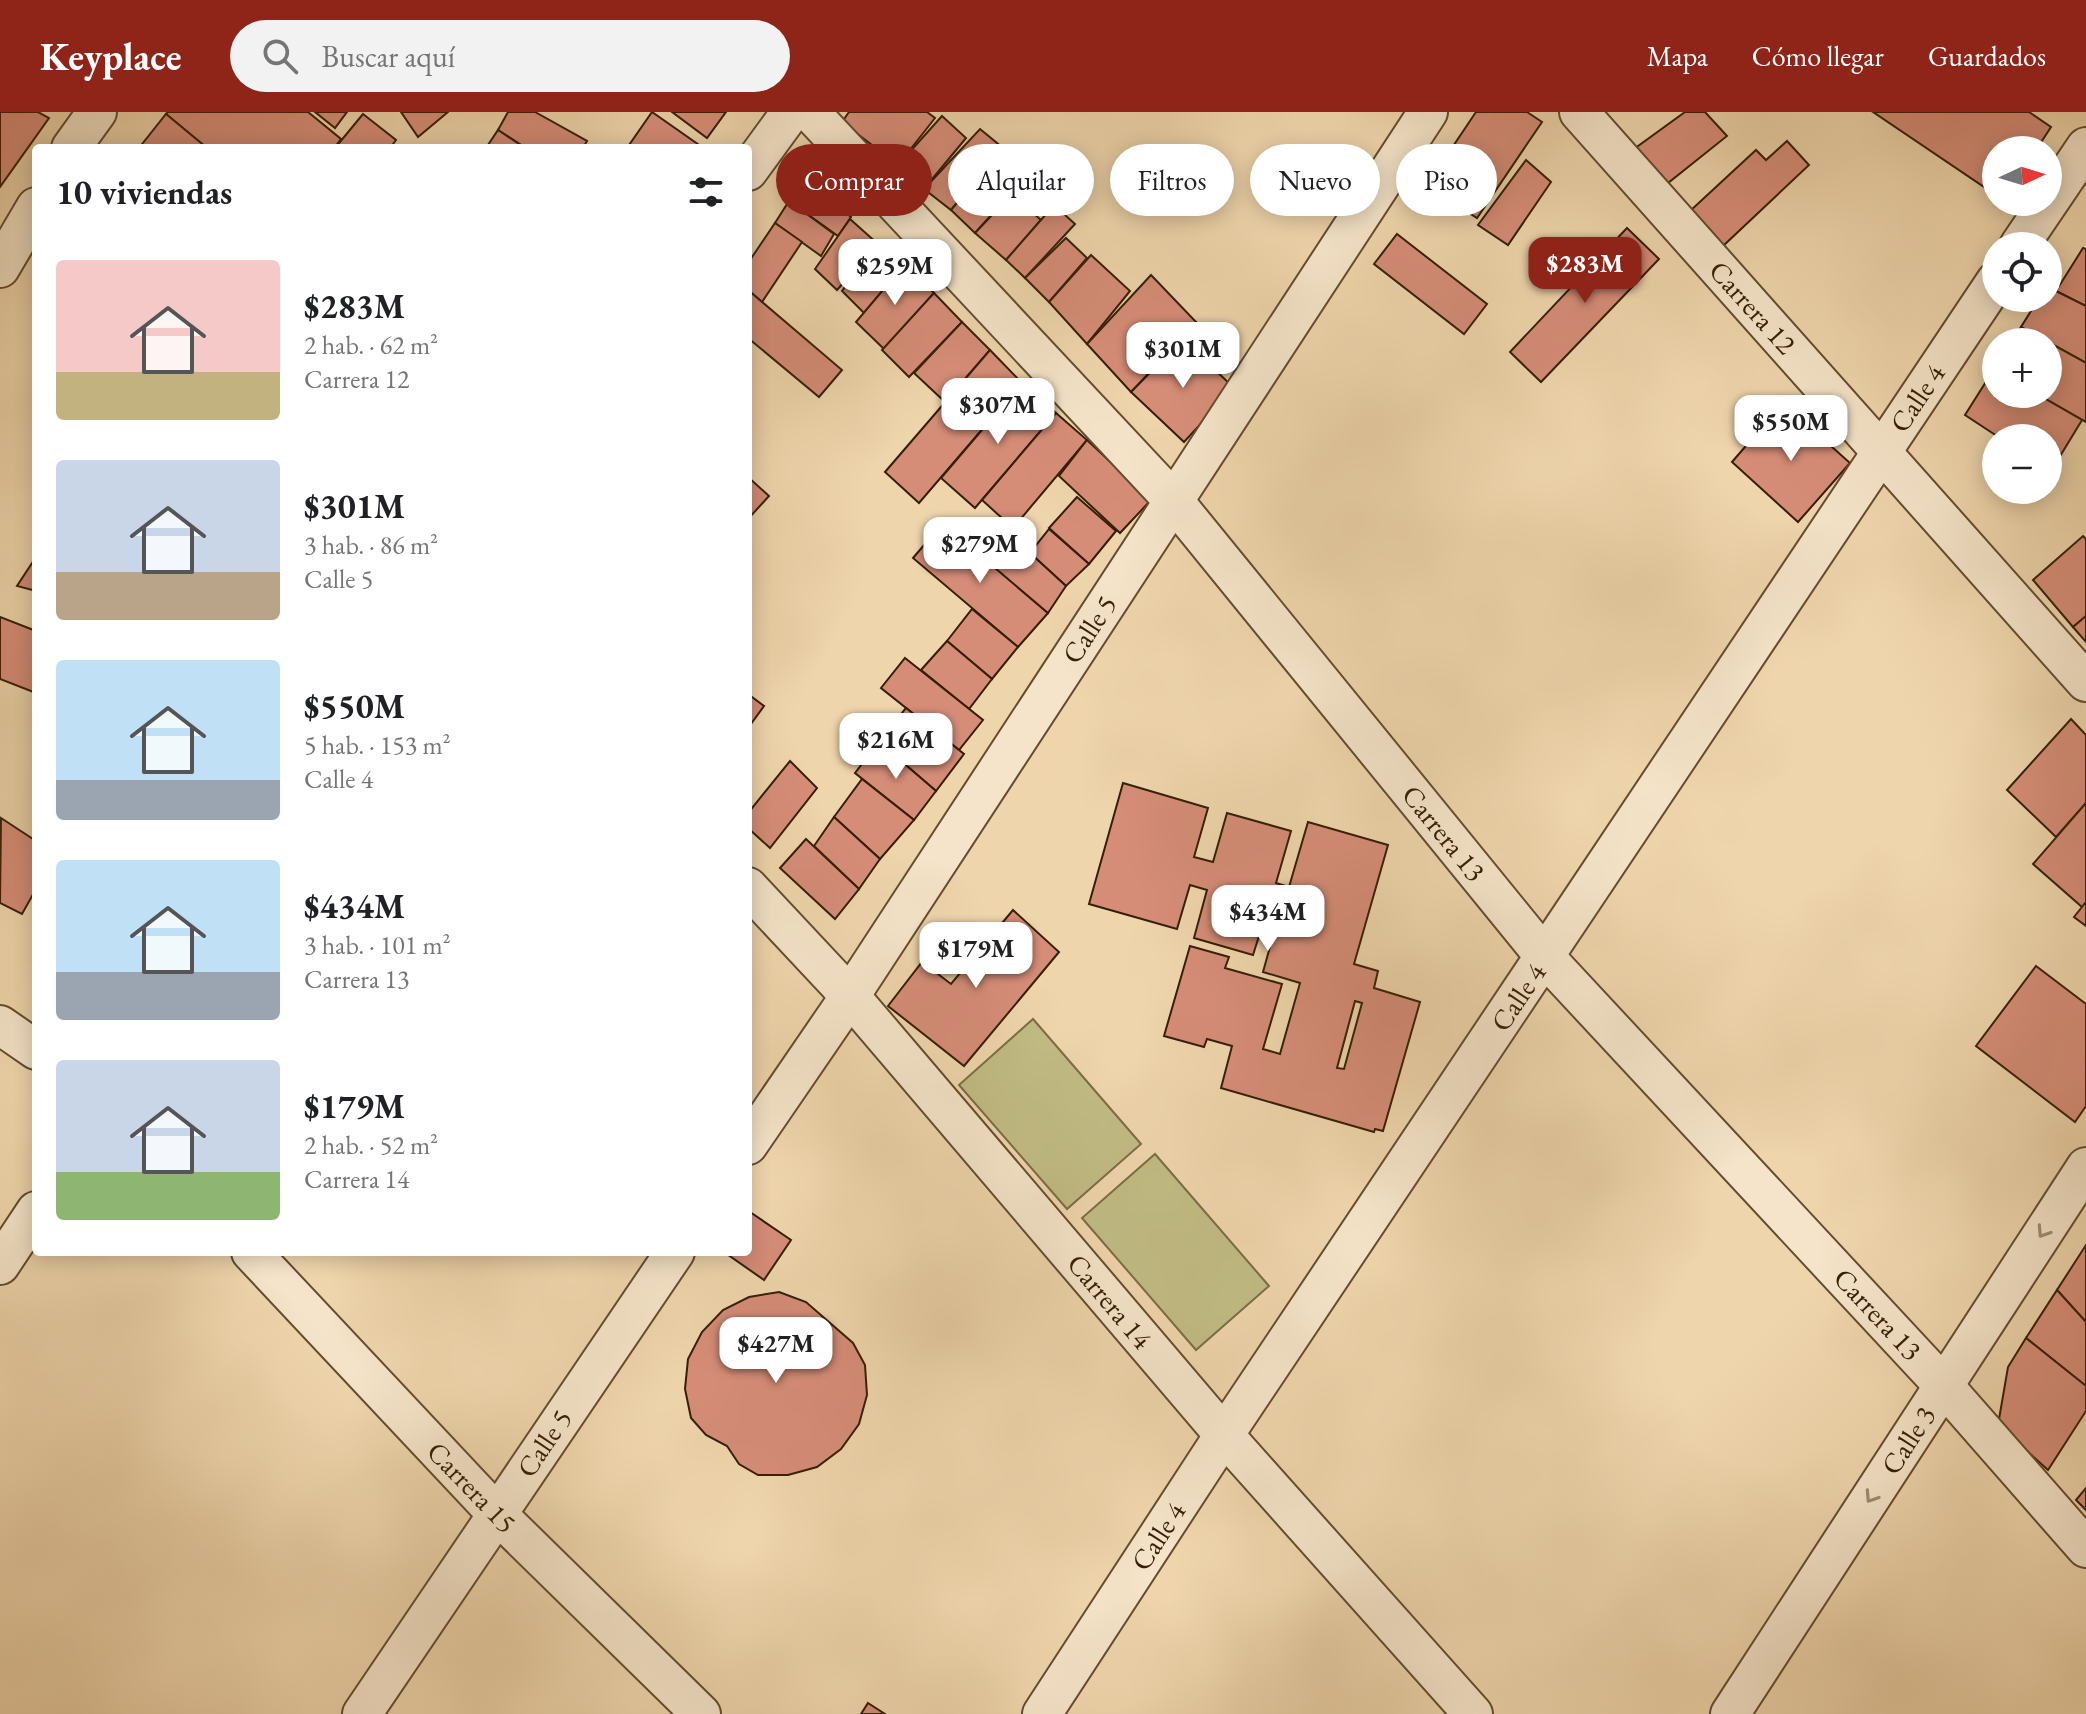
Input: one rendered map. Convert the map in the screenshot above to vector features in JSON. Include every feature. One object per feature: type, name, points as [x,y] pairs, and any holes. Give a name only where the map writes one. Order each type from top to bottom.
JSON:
[{"type":"street","points":[[76,144],[97,112]]},
{"type":"street","points":[[752,166],[791,112]]},
{"type":"street","name":"Carrera 13","points":[[810,112],[1173,500],[1545,957],[1944,1386],[2086,1548]]},
{"type":"street","name":"Calle 5","points":[[752,1139],[850,996],[1428,112]]},
{"type":"street","name":"Carrera 12","points":[[1579,112],[2086,682]]},
{"type":"street","points":[[2028,232],[2086,147]]},
{"type":"street","points":[[0,268],[32,214]]},
{"type":"street","name":"Calle 4","points":[[1042,1714],[1224,1435],[1982,302]]},
{"type":"street","name":"Carrera 14","points":[[752,891],[850,996],[1224,1435],[1473,1714]]},
{"type":"street","points":[[0,1025],[32,1047]]},
{"type":"street","name":"Calle 3","points":[[1730,1714],[2086,1167]]},
{"type":"street","points":[[0,1265],[32,1217]]},
{"type":"street","name":"Carrera 15","points":[[255,1256],[496,1513],[701,1714]]},
{"type":"street","name":"Calle 5","points":[[362,1714],[672,1256]]},
{"type":"shaded area","points":[[1033,1019],[1141,1144],[1067,1209],[959,1085]]},
{"type":"shaded area","points":[[1155,1154],[1269,1286],[1196,1350],[1082,1218]]},
{"type":"building","points":[[0,112],[38,112],[49,118],[0,187]]},
{"type":"building","points":[[308,112],[341,139],[337,144],[202,144],[166,114]]},
{"type":"building","points":[[315,112],[347,112],[335,128]]},
{"type":"building","points":[[401,112],[448,112],[418,137]]},
{"type":"building","points":[[508,112],[535,112],[587,141],[585,144],[520,144],[498,130]]},
{"type":"building","points":[[652,112],[698,144],[630,144]]},
{"type":"building","points":[[672,112],[726,112],[707,138]]},
{"type":"building","points":[[849,112],[927,112],[935,118],[915,144],[871,144],[842,122]]},
{"type":"building","points":[[1476,112],[1527,112],[1542,122],[1497,188],[1497,144],[1455,144]]},
{"type":"building","points":[[1685,112],[1705,112],[1727,136],[1663,187],[1634,149]]},
{"type":"building","points":[[1873,112],[2029,112],[2051,127],[2045,136],[1982,136],[1982,186]]},
{"type":"building","points":[[166,114],[202,144],[142,144]]},
{"type":"building","points":[[363,114],[396,140],[393,144],[338,144]]},
{"type":"building","points":[[942,116],[966,138],[961,144],[948,144],[948,160],[932,179],[932,144],[917,144]]},
{"type":"building","points":[[980,129],[998,144],[966,144]]},
{"type":"building","points":[[498,130],[519,144],[489,144]]},
{"type":"building","points":[[1787,141],[1809,165],[1723,246],[1690,211],[1756,150],[1766,160]]},
{"type":"building","points":[[1526,160],[1551,182],[1508,245],[1478,225],[1485,216],[1497,216],[1497,199]]},
{"type":"building","points":[[948,163],[948,208],[932,195],[932,180]]},
{"type":"building","points":[[779,216],[809,216],[834,234],[821,256],[775,223]]},
{"type":"building","points":[[810,216],[850,216],[838,236]]},
{"type":"building","points":[[957,216],[990,216],[975,233]]},
{"type":"building","points":[[991,216],[1037,216],[1041,220],[1006,260],[975,233]]},
{"type":"building","points":[[1044,216],[1066,216],[1075,224],[1025,278],[1006,260]]},
{"type":"building","points":[[850,219],[878,244],[837,290],[815,269]]},
{"type":"building","points":[[775,223],[802,242],[762,302],[752,293],[752,257]]},
{"type":"building","points":[[1627,228],[1659,259],[1541,382],[1510,352]]},
{"type":"building","points":[[1397,234],[1487,304],[1464,334],[1374,264]]},
{"type":"building","points":[[1066,238],[1087,258],[1049,302],[1025,278]]},
{"type":"building","points":[[878,244],[905,264],[864,313],[842,291]]},
{"type":"building","points":[[2083,248],[2086,249],[2086,306],[2062,294],[2062,281]]},
{"type":"building","points":[[1091,255],[1130,291],[1087,344],[1049,302]]},
{"type":"building","points":[[905,264],[934,293],[884,349],[856,322]]},
{"type":"building","points":[[1151,275],[1197,323],[1131,392],[1087,344]]},
{"type":"building","points":[[752,293],[842,370],[819,397],[752,341]]},
{"type":"building","points":[[934,293],[962,322],[909,377],[882,350]]},
{"type":"building","points":[[2062,294],[2086,306],[2086,363],[2062,350],[2062,328],[2021,327],[2030,312],[2062,312]]},
{"type":"building","points":[[962,322],[990,350],[945,402],[914,373]]},
{"type":"building","points":[[1183,339],[1234,388],[1184,442],[1131,392]]},
{"type":"building","points":[[990,350],[1022,383],[919,503],[885,472]]},
{"type":"building","points":[[2062,350],[2086,363],[2086,422],[2062,408]]},
{"type":"building","points":[[1022,383],[1056,413],[975,508],[941,478]]},
{"type":"building","points":[[1982,388],[1982,408],[2061,408],[2082,420],[2062,453],[2062,424],[1982,426],[1965,415]]},
{"type":"building","points":[[1783,403],[1850,463],[1798,522],[1732,462]]},
{"type":"building","points":[[1056,413],[1087,440],[1013,528],[982,500]]},
{"type":"building","points":[[1087,440],[1151,500],[1120,533],[1059,476]]},
{"type":"building","points":[[752,481],[769,496],[752,515]]},
{"type":"building","points":[[1077,497],[1116,531],[1089,564],[1049,528]]},
{"type":"building","points":[[943,523],[1048,613],[1018,647],[913,558]]},
{"type":"building","points":[[1049,529],[1089,564],[1066,586],[1030,553]]},
{"type":"building","points":[[2083,536],[2086,539],[2086,616],[2073,627],[2033,580]]},
{"type":"building","points":[[1018,542],[1066,586],[1048,613],[995,568]]},
{"type":"building","points":[[32,563],[32,590],[17,586]]},
{"type":"building","points":[[972,609],[1018,647],[992,679],[947,641]]},
{"type":"building","points":[[2086,616],[2086,642],[2073,627]]},
{"type":"building","points":[[0,617],[32,629],[32,691],[0,679]]},
{"type":"building","points":[[947,641],[992,679],[969,709],[921,670]]},
{"type":"building","points":[[905,658],[983,720],[959,750],[881,688]]},
{"type":"building","points":[[752,697],[764,706],[752,722]]},
{"type":"building","points":[[906,708],[964,754],[936,791],[879,742]]},
{"type":"building","points":[[2071,719],[2086,735],[2086,803],[2056,837],[2007,790]]},
{"type":"building","points":[[879,742],[936,791],[914,820],[855,773]]},
{"type":"building","points":[[790,761],[817,788],[770,848],[752,832],[752,808]]},
{"type":"building","points":[[862,779],[914,820],[880,859],[834,817]]},
{"type":"building","points":[[1123,783],[1208,808],[1194,857],[1213,862],[1227,813],[1291,831],[1276,883],[1289,887],[1308,822],[1388,845],[1354,964],[1378,971],[1374,988],[1420,1002],[1383,1131],[1375,1129],[1374,1132],[1221,1088],[1232,1046],[1207,1039],[1204,1047],[1164,1036],[1190,946],[1229,957],[1225,968],[1282,984],[1263,1049],[1280,1054],[1300,983],[1263,972],[1278,918],[1266,914],[1253,955],[1194,938],[1207,890],[1190,885],[1177,929],[1089,904]],"holes":[[[1355,1001],[1362,1003],[1344,1069],[1337,1068]]]},
{"type":"building","points":[[2086,803],[2086,902],[2082,907],[2033,864]]},
{"type":"building","points":[[834,817],[880,859],[859,889],[814,846]]},
{"type":"building","points":[[1,818],[32,838],[32,896],[22,914],[0,903]]},
{"type":"building","points":[[806,839],[859,889],[835,919],[780,868]]},
{"type":"building","points":[[2086,902],[2086,926],[2074,917]]},
{"type":"building","points":[[1013,910],[1059,952],[964,1066],[888,1006],[922,962],[951,984]]},
{"type":"building","points":[[2036,966],[2086,1004],[2086,1106],[2075,1122],[1976,1046]]},
{"type":"building","points":[[752,1213],[791,1240],[764,1280],[730,1256],[752,1256]]},
{"type":"building","points":[[2086,1245],[2086,1322],[2057,1290]]},
{"type":"building","points":[[2057,1290],[2086,1322],[2086,1386],[2026,1338]]},
{"type":"building","points":[[779,1292],[806,1302],[853,1343],[865,1365],[867,1395],[859,1424],[841,1449],[817,1467],[788,1475],[758,1475],[739,1464],[727,1446],[706,1435],[691,1418],[685,1389],[688,1359],[702,1332],[723,1310],[749,1297]]},
{"type":"building","points":[[2026,1338],[2086,1386],[2086,1411],[2048,1470],[1998,1425],[2008,1367]]},
{"type":"building","points":[[2086,1488],[2086,1510],[2076,1500]]},
{"type":"building","points":[[868,1703],[885,1714],[861,1714]]}]
